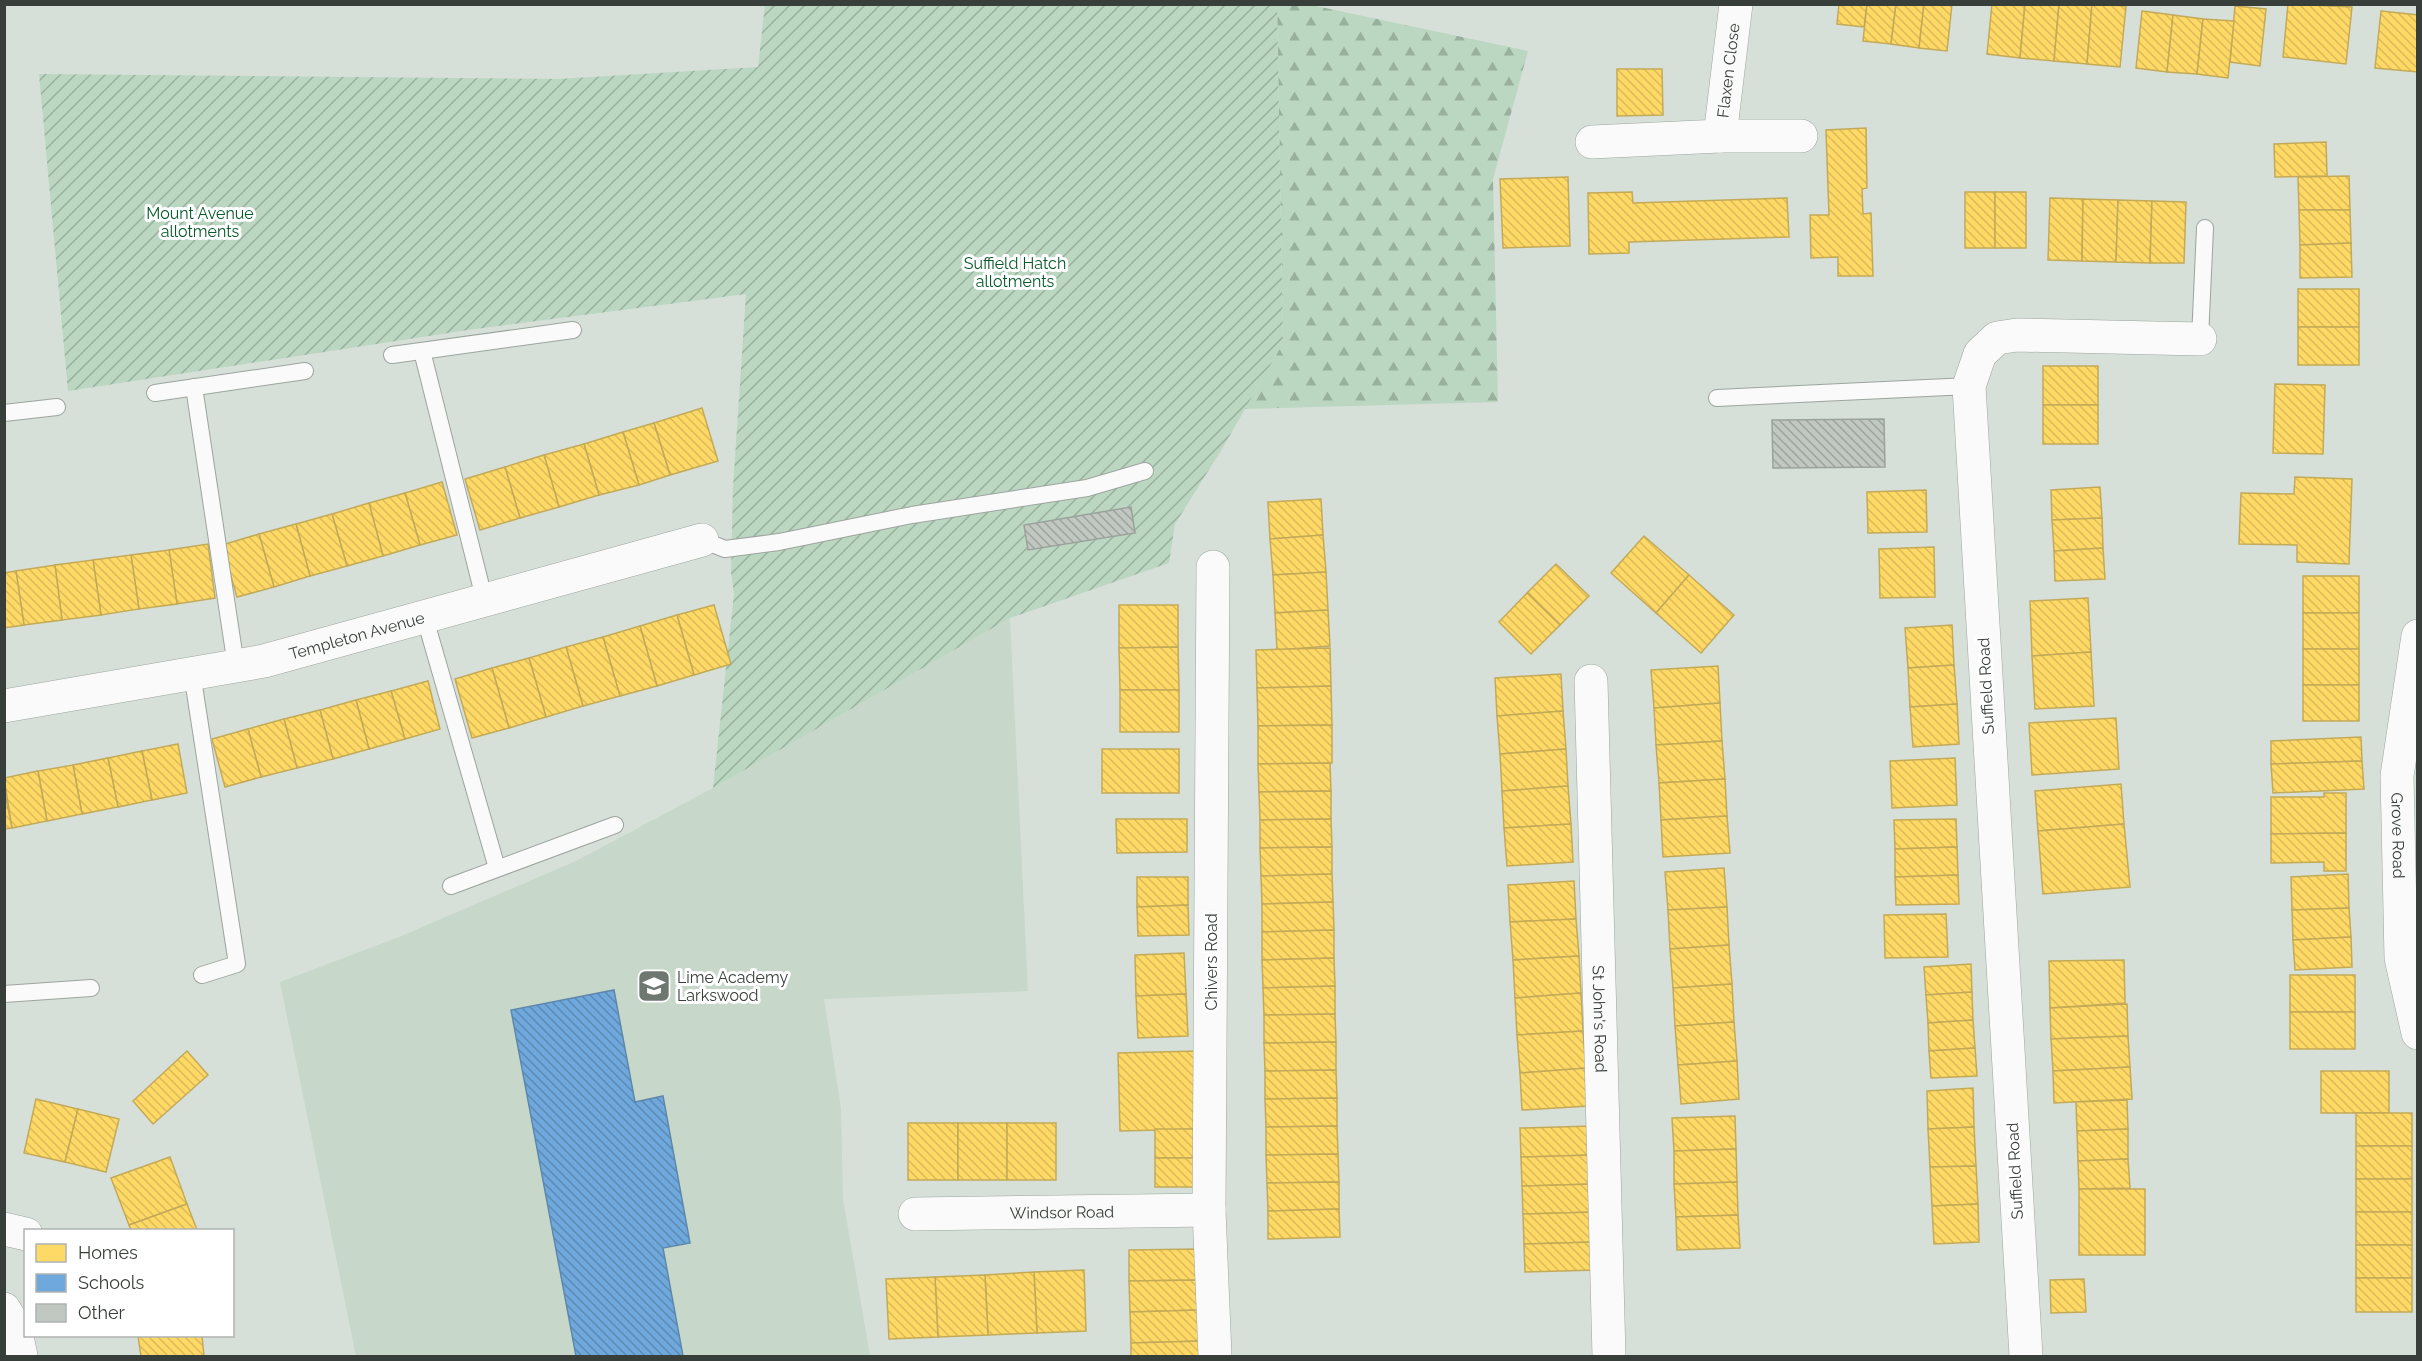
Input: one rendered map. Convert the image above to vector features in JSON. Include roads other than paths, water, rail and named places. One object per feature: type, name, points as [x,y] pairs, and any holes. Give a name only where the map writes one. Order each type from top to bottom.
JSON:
[{"type":"street","name":"Flaxen Close","points":[[1720,136],[1736,4]]},
{"type":"street","name":"Flaxen Close","points":[[1592,142],[1720,136],[1801,136]]},
{"type":"street","name":"Suffield Road","points":[[2026,1356],[1969,386],[1980,354],[1997,338],[2017,335],[2200,339]]},
{"type":"street","name":"Templeton Avenue","points":[[4,706],[264,660],[702,540]]},
{"type":"street","name":"Chivers Road","points":[[1212,567],[1209,1210],[1215,1356]]},
{"type":"street","name":"Grove Road","points":[[2418,636],[2397,776],[2409,862],[2401,957],[2418,1033]]},
{"type":"street","name":"St John's Road","points":[[1591,681],[1609,1356]]},
{"type":"street","name":"Windsor Road","points":[[915,1214],[1209,1210]]},
{"type":"street","points":[[4,1229],[24,1234]]},
{"type":"lane","name":"Suffield Road","points":[[2200,339],[2205,228]]},
{"type":"lane","points":[[392,355],[573,330]]},
{"type":"lane","points":[[422,351],[484,598]]},
{"type":"lane","points":[[155,393],[305,371]]},
{"type":"lane","points":[[1717,398],[1969,386]]},
{"type":"lane","points":[[194,387],[236,666]]},
{"type":"lane","points":[[4,413],[57,407]]},
{"type":"lane","points":[[702,540],[725,549],[779,542],[912,515],[1087,488],[1145,471]]},
{"type":"lane","points":[[424,615],[497,868]]},
{"type":"lane","points":[[192,673],[237,964],[202,975]]},
{"type":"lane","points":[[451,886],[615,825]]},
{"type":"lane","points":[[4,994],[91,988]]},
{"type":"place","name":"Lime Academy Larkswood","points":[[654,986]]},
{"type":"park label","name":"Mount Avenue allotments","points":[[200,222]]},
{"type":"park label","name":"Suffield Hatch allotments","points":[[1015,272]]}]
